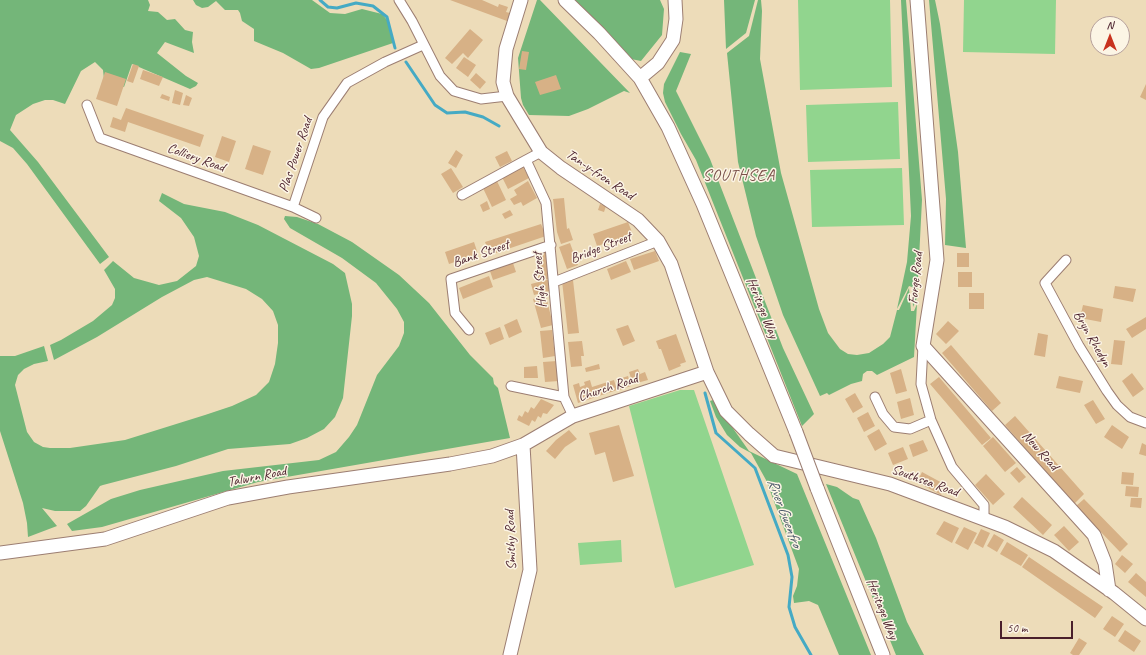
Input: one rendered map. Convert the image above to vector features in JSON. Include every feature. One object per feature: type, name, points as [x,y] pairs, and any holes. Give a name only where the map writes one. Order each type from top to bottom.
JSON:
[{"type":"main road","name":"Tan-y-fron Road","points":[[521,0],[506,49],[503,82],[506,96],[541,152],[561,168],[638,220],[658,240],[671,264],[707,372]]},
{"type":"main road","name":"Heritage Way","points":[[565,0],[599,33],[640,78],[668,127],[686,166],[796,432],[883,655]]},
{"type":"main road","points":[[640,78],[658,63],[673,40],[676,19],[674,0]]},
{"type":"main road","name":"Forge Road","points":[[917,0],[936,260],[923,346]]},
{"type":"main road","name":"New Road","points":[[923,346],[1094,535],[1105,563],[1109,590]]},
{"type":"main road","name":"Church Road","points":[[523,446],[573,416],[707,372]]},
{"type":"main road","name":"Southsea Road","points":[[707,372],[726,411],[774,456],[890,484],[984,518],[1054,551],[1145,617]]},
{"type":"main road","name":"Talwrn Road","points":[[0,553],[105,539],[228,498],[450,464],[492,456],[523,446]]},
{"type":"main road","name":"Smithy Road","points":[[510,655],[530,570],[523,446]]},
{"type":"street","points":[[399,0],[412,21],[440,76],[454,91],[481,99],[506,96]]},
{"type":"street","name":"Plas Power Road","points":[[293,207],[323,118],[347,83],[385,62],[423,45]]},
{"type":"street","name":"Colliery Road","points":[[87,105],[100,138],[293,207],[316,218]]},
{"type":"street","points":[[462,196],[541,152]]},
{"type":"street","name":"High Street","points":[[526,160],[546,203],[564,397],[573,416]]},
{"type":"street","name":"Bridge Street","points":[[554,282],[658,240]]},
{"type":"street","name":"Bank Street","points":[[469,330],[455,313],[452,279],[551,245]]},
{"type":"street","name":"Bryn Rhedyn","points":[[1066,260],[1045,284],[1079,346],[1117,405],[1130,417],[1146,423]]},
{"type":"street","name":"Forge Road","points":[[923,346],[921,384],[931,420],[952,467],[984,505],[984,518]]},
{"type":"street","points":[[510,386],[564,397]]},
{"type":"street","points":[[875,396],[883,414],[894,427],[910,428],[931,420]]},
{"type":"green space","points":[[0,0],[148,0],[150,5],[148,11],[158,12],[167,20],[175,19],[185,30],[193,32],[192,42],[194,53],[165,42],[157,53],[186,76],[198,83],[190,89],[132,64],[124,87],[104,79],[103,70],[95,62],[81,71],[65,104],[53,100],[45,100],[33,104],[16,115],[10,130],[38,162],[109,257],[100,264],[27,164],[13,148],[0,141]]},
{"type":"green space","points":[[193,0],[312,0],[330,13],[345,14],[362,9],[382,14],[388,21],[393,43],[319,68],[311,69],[283,53],[254,41],[254,29],[242,21],[238,10],[225,10],[216,1],[208,7],[202,8],[196,5]]},
{"type":"green space","points":[[537,0],[540,0],[630,93],[624,91],[588,109],[569,116],[529,115],[521,98],[518,58]]},
{"type":"green space","points":[[573,0],[660,0],[664,9],[662,35],[641,61],[631,59]]},
{"type":"green space","points":[[724,0],[755,0],[746,33],[726,49]]},
{"type":"green space","points":[[758,0],[761,0],[762,11],[760,59],[781,173],[819,309],[828,333],[840,349],[848,354],[857,355],[869,353],[883,344],[890,337],[897,310],[899,310],[909,288],[911,311],[914,311],[917,304],[914,357],[877,375],[872,371],[867,371],[863,374],[862,381],[851,384],[829,395],[827,393],[820,396],[783,315],[756,236],[738,162],[727,53],[749,36]]},
{"type":"green space","points":[[798,0],[890,0],[892,87],[800,90]]},
{"type":"green space","points":[[901,0],[906,0],[922,200],[917,298],[913,307],[912,287],[909,286],[897,309],[907,262],[911,216]]},
{"type":"green space","points":[[929,0],[935,0],[940,24],[958,152],[966,248],[945,245],[946,199]]},
{"type":"green space","points":[[964,0],[1056,0],[1055,54],[963,52]]},
{"type":"green space","points":[[680,52],[691,54],[676,91],[710,159],[783,348],[814,414],[802,426],[696,160],[665,102],[663,93],[664,84]]},
{"type":"green space","points":[[898,102],[900,159],[808,162],[806,105]]},
{"type":"green space","points":[[902,168],[904,225],[812,227],[810,170]]},
{"type":"green space","points":[[162,193],[184,204],[225,212],[258,225],[333,264],[345,273],[352,304],[352,316],[343,398],[335,417],[324,429],[307,438],[290,444],[228,449],[176,466],[100,486],[86,506],[80,511],[55,511],[42,508],[57,526],[28,537],[23,503],[0,431],[0,356],[15,356],[44,346],[48,361],[34,364],[24,369],[18,375],[15,385],[27,432],[34,442],[43,447],[50,448],[70,448],[125,440],[232,406],[256,395],[269,382],[275,364],[278,343],[278,325],[273,311],[262,299],[246,289],[207,277],[194,280],[162,297],[97,337],[54,360],[50,345],[93,321],[112,305],[115,298],[115,289],[104,270],[113,261],[134,278],[159,285],[177,281],[196,266],[199,256],[194,237],[181,218],[159,201]]},
{"type":"green space","points":[[285,216],[297,217],[318,224],[352,242],[399,275],[429,303],[470,355],[493,378],[494,384],[498,388],[510,438],[258,482],[102,527],[72,531],[67,524],[111,499],[140,490],[223,471],[319,460],[336,452],[349,437],[357,425],[377,375],[399,346],[404,333],[404,322],[397,309],[376,283],[342,258],[290,228],[284,219]]},
{"type":"green space","points":[[680,390],[694,390],[754,565],[675,588],[629,406]]},
{"type":"green space","points":[[713,400],[749,451],[797,474],[871,655],[839,655],[818,605],[809,601],[794,603],[793,596],[797,586],[799,569],[766,480],[751,453],[740,447],[727,435],[716,417],[710,401]]},
{"type":"green space","points":[[826,484],[837,487],[853,498],[859,500],[876,538],[907,622],[924,655],[896,655]]},
{"type":"green space","points":[[621,540],[622,562],[580,565],[578,543]]},
{"type":"building","points":[[450,0],[482,0],[498,7],[499,4],[508,7],[506,12],[510,13],[507,21]]},
{"type":"building","points":[[470,29],[483,40],[468,58],[463,53],[452,64],[445,58]]},
{"type":"building","points":[[522,51],[529,52],[526,70],[519,69]]},
{"type":"building","points":[[464,57],[476,65],[468,77],[456,68]]},
{"type":"building","points":[[133,64],[139,66],[133,83],[127,81]]},
{"type":"building","points":[[143,70],[163,77],[159,86],[140,79]]},
{"type":"building","points":[[105,72],[126,79],[117,106],[96,99]]},
{"type":"building","points":[[476,73],[486,82],[480,89],[470,80]]},
{"type":"building","points":[[556,75],[561,89],[540,95],[535,82]]},
{"type":"building","points":[[1146,84],[1146,100],[1140,97]]},
{"type":"building","points":[[175,90],[183,93],[180,105],[172,103]]},
{"type":"building","points":[[162,94],[170,97],[169,101],[160,98]]},
{"type":"building","points":[[186,95],[192,98],[189,106],[183,105]]},
{"type":"building","points":[[126,108],[204,135],[200,147],[128,122],[125,132],[110,127],[113,117],[121,120]]},
{"type":"building","points":[[222,136],[236,141],[229,162],[215,157]]},
{"type":"building","points":[[253,145],[271,151],[263,175],[245,169]]},
{"type":"building","points":[[456,150],[463,155],[456,168],[448,163]]},
{"type":"building","points":[[507,151],[512,161],[500,167],[495,157]]},
{"type":"building","points":[[522,165],[529,178],[508,189],[501,175]]},
{"type":"building","points":[[451,168],[463,187],[453,193],[441,174]]},
{"type":"building","points":[[496,179],[506,200],[492,207],[482,186]]},
{"type":"building","points":[[528,181],[537,198],[523,206],[521,202],[514,205],[510,199],[517,195],[514,190]]},
{"type":"building","points":[[564,198],[567,229],[569,228],[573,240],[561,244],[557,232],[553,199]]},
{"type":"building","points":[[487,201],[490,209],[483,212],[480,205]]},
{"type":"building","points":[[600,204],[606,206],[604,212],[598,210]]},
{"type":"building","points":[[510,210],[513,215],[505,219],[502,214]]},
{"type":"building","points":[[628,222],[633,235],[597,246],[593,234]]},
{"type":"building","points":[[541,224],[546,236],[490,255],[485,242]]},
{"type":"building","points":[[474,242],[478,254],[449,264],[445,252]]},
{"type":"building","points":[[570,243],[578,265],[567,269],[559,247]]},
{"type":"building","points":[[548,249],[550,279],[538,280],[536,250]]},
{"type":"building","points":[[655,251],[659,261],[634,270],[630,259]]},
{"type":"building","points":[[957,253],[969,253],[969,267],[957,267]]},
{"type":"building","points":[[512,260],[516,272],[493,280],[489,268]]},
{"type":"building","points":[[626,261],[631,272],[611,280],[607,269]]},
{"type":"building","points":[[958,272],[972,272],[972,287],[958,287]]},
{"type":"building","points":[[489,276],[493,287],[463,299],[459,288]]},
{"type":"building","points":[[550,279],[553,290],[534,295],[531,284]]},
{"type":"building","points":[[573,280],[579,333],[568,334],[562,281]]},
{"type":"building","points":[[1115,286],[1136,289],[1133,302],[1113,298]]},
{"type":"building","points":[[969,293],[984,293],[984,309],[969,309]]},
{"type":"building","points":[[546,296],[553,325],[541,328],[533,299]]},
{"type":"building","points":[[1083,305],[1103,309],[1101,322],[1080,318]]},
{"type":"building","points":[[1146,317],[1146,329],[1132,338],[1126,329]]},
{"type":"building","points":[[517,319],[522,332],[509,338],[504,325]]},
{"type":"building","points":[[948,321],[959,331],[946,344],[936,334]]},
{"type":"building","points":[[628,325],[635,341],[623,346],[616,329]]},
{"type":"building","points":[[500,327],[504,339],[490,345],[485,333]]},
{"type":"building","points":[[552,330],[555,356],[543,358],[540,331]]},
{"type":"building","points":[[1038,333],[1048,335],[1045,357],[1034,355]]},
{"type":"building","points":[[676,334],[686,362],[669,371],[661,349],[659,349],[656,341]]},
{"type":"building","points":[[1114,340],[1125,341],[1122,365],[1111,364]]},
{"type":"building","points":[[582,341],[584,356],[581,356],[582,366],[571,367],[568,342]]},
{"type":"building","points":[[951,345],[1001,403],[992,411],[942,353]]},
{"type":"building","points":[[557,361],[559,381],[545,382],[543,362]]},
{"type":"building","points":[[599,364],[600,369],[586,372],[585,368]]},
{"type":"building","points":[[537,366],[538,378],[524,378],[524,367]]},
{"type":"building","points":[[638,369],[640,374],[645,372],[648,380],[633,384],[629,372]]},
{"type":"building","points":[[901,369],[907,391],[896,394],[890,373]]},
{"type":"building","points":[[1132,373],[1144,389],[1133,397],[1122,381]]},
{"type":"building","points":[[628,376],[631,386],[619,390],[616,380]]},
{"type":"building","points":[[1059,376],[1083,381],[1080,393],[1056,388]]},
{"type":"building","points":[[939,377],[991,438],[982,445],[930,384]]},
{"type":"building","points":[[590,380],[592,387],[614,380],[617,390],[578,403],[573,385],[579,383],[580,387],[585,385],[584,382]]},
{"type":"building","points":[[855,393],[863,407],[853,413],[845,399]]},
{"type":"building","points":[[910,398],[914,415],[901,419],[897,402]]},
{"type":"building","points":[[541,399],[554,405],[547,414],[543,413],[541,418],[538,416],[535,422],[532,420],[529,426],[517,420],[519,415],[522,417],[525,411],[528,413],[531,407],[534,409]]},
{"type":"building","points":[[1093,400],[1105,419],[1096,424],[1084,405]]},
{"type":"building","points":[[868,412],[875,426],[864,432],[857,418]]},
{"type":"building","points":[[1015,416],[1084,494],[1074,504],[1005,425]]},
{"type":"building","points":[[619,425],[634,476],[613,482],[605,452],[595,455],[589,433]]},
{"type":"building","points":[[1112,425],[1129,437],[1122,449],[1104,437]]},
{"type":"building","points":[[879,429],[887,444],[875,451],[867,436]]},
{"type":"building","points":[[569,430],[577,439],[565,447],[555,459],[546,451],[556,440]]},
{"type":"building","points":[[993,437],[1016,463],[1005,472],[983,446]]},
{"type":"building","points":[[923,440],[928,451],[913,457],[909,445]]},
{"type":"building","points":[[1142,443],[1146,445],[1146,456],[1139,454]]},
{"type":"building","points":[[903,447],[908,459],[893,465],[888,453]]},
{"type":"building","points":[[1017,467],[1026,477],[1019,483],[1010,473]]},
{"type":"building","points":[[922,472],[946,485],[941,495],[917,482]]},
{"type":"building","points":[[1122,472],[1134,473],[1133,485],[1121,484]]},
{"type":"building","points":[[986,474],[1005,494],[993,505],[975,485]]},
{"type":"building","points":[[1126,486],[1139,487],[1138,497],[1125,496]]},
{"type":"building","points":[[1022,497],[1052,525],[1043,535],[1013,507]]},
{"type":"building","points":[[1131,498],[1142,498],[1141,508],[1130,507]]},
{"type":"building","points":[[1084,499],[1128,544],[1120,552],[1076,506]]},
{"type":"building","points":[[944,521],[959,528],[952,543],[936,534]]},
{"type":"building","points":[[1064,526],[1079,542],[1069,551],[1054,535]]},
{"type":"building","points":[[964,527],[977,533],[968,550],[955,543]]},
{"type":"building","points":[[981,529],[990,533],[983,548],[974,543]]},
{"type":"building","points":[[994,534],[1004,540],[997,552],[987,546]]},
{"type":"building","points":[[1007,542],[1028,555],[1021,566],[1000,554]]},
{"type":"building","points":[[1122,555],[1133,564],[1125,573],[1115,564]]},
{"type":"building","points":[[1029,557],[1103,607],[1095,618],[1022,567]]},
{"type":"building","points":[[1136,573],[1146,582],[1146,597],[1128,582]]},
{"type":"building","points":[[1112,616],[1124,624],[1115,637],[1103,629]]},
{"type":"building","points":[[1125,630],[1141,641],[1134,652],[1118,641]]},
{"type":"building","points":[[1079,638],[1087,643],[1079,655],[1073,655],[1070,653]]},
{"type":"waterway","name":"River Gwenfro","points":[[320,0],[328,7],[337,8],[356,3],[373,6],[387,17],[395,48]]},
{"type":"waterway","name":"River Gwenfro","points":[[406,62],[435,105],[447,113],[465,112],[483,117],[499,126]]},
{"type":"waterway","name":"River Gwenfro","points":[[705,393],[716,433],[755,468],[788,555],[792,577],[789,607],[795,627],[811,655]]},
{"type":"district","name":"SOUTHSEA","points":[[739,176]]}]
